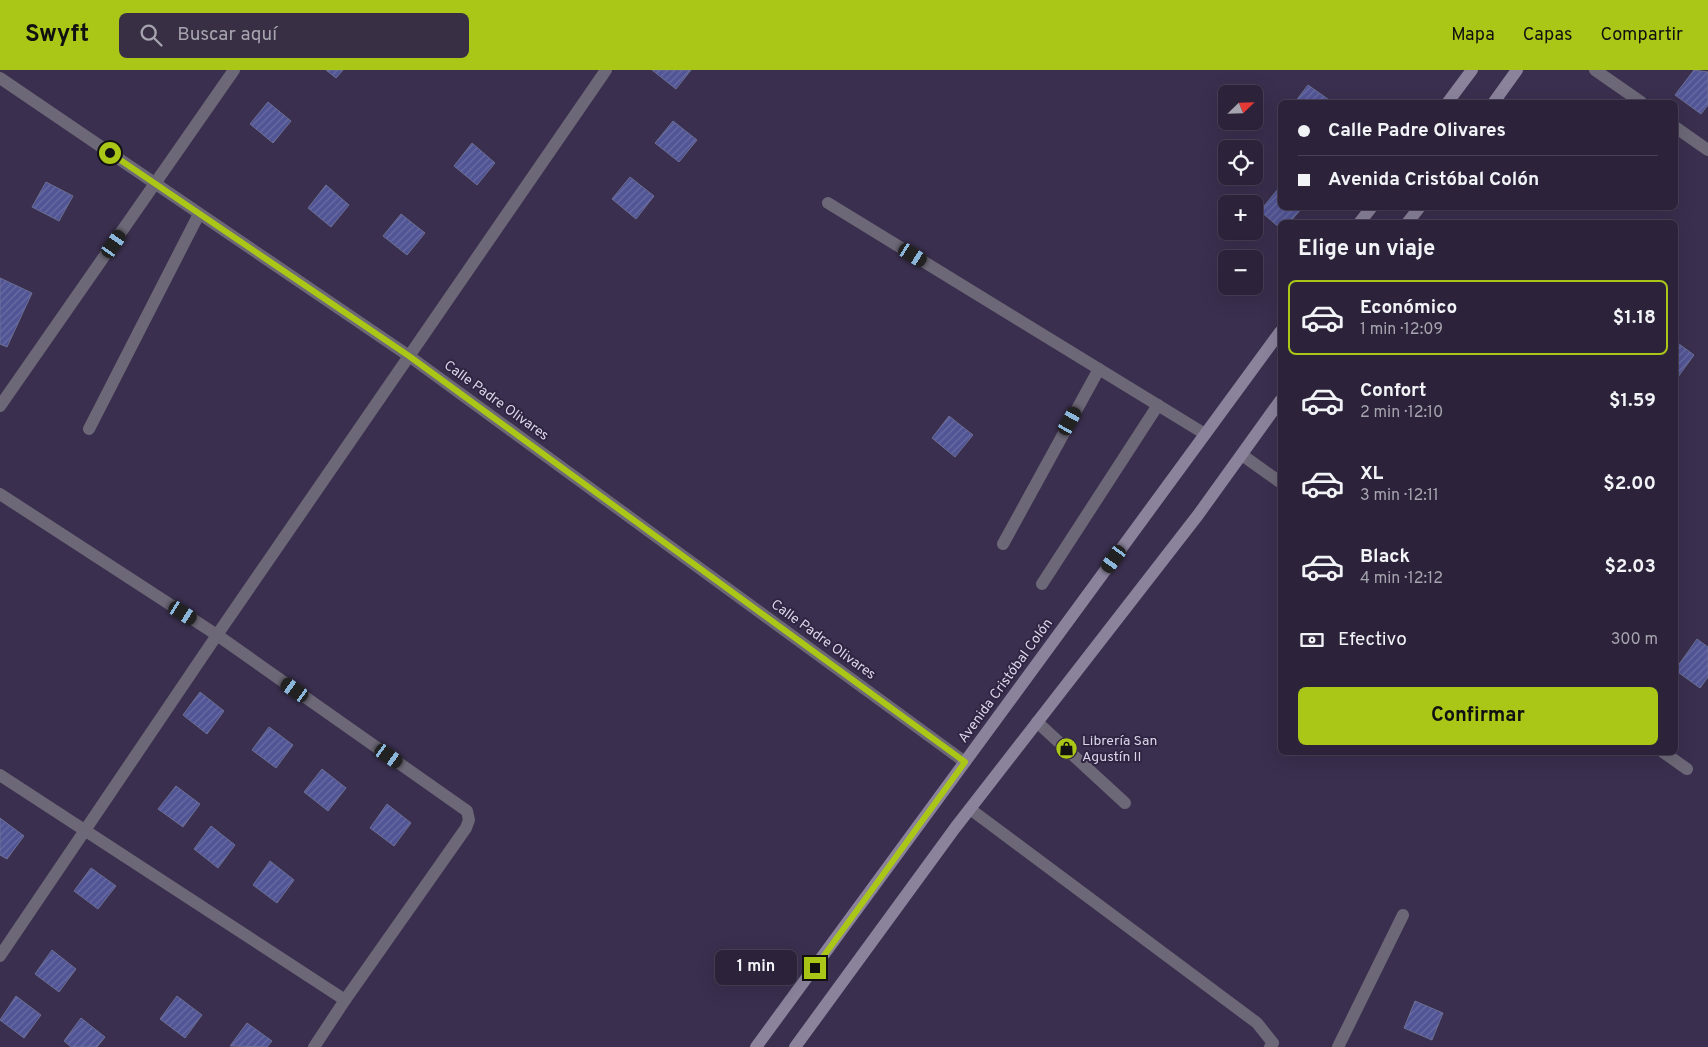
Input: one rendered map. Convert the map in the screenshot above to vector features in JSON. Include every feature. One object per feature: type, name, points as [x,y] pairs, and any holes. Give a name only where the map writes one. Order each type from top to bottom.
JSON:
[{"type":"street","points":[[0,406],[234,70]]},
{"type":"street","points":[[0,956],[216,635],[606,70]]},
{"type":"street","points":[[1450,100],[1472,70]]},
{"type":"street","points":[[1495,100],[1516,70]]},
{"type":"street","points":[[1594,70],[1638,100]]},
{"type":"street","name":"Calle Padre Olivares","points":[[0,78],[409,356],[965,762]]},
{"type":"street","points":[[1678,129],[1708,150]]},
{"type":"street","points":[[828,203],[1205,434]]},
{"type":"street","points":[[1362,220],[1369,210]]},
{"type":"street","points":[[1410,220],[1417,210]]},
{"type":"street","points":[[89,429],[199,214]]},
{"type":"street","name":"Avenida Cristóbal Colón","points":[[756,1047],[1278,335]]},
{"type":"street","points":[[1003,544],[1099,369]]},
{"type":"street","points":[[795,1047],[970,809],[1198,515],[1278,404]]},
{"type":"street","points":[[1042,584],[1158,405]]},
{"type":"street","points":[[1242,454],[1278,481]]},
{"type":"street","points":[[0,494],[216,635],[467,812],[470,820],[466,828],[314,1047]]},
{"type":"street","points":[[1037,722],[1125,803]]},
{"type":"street","points":[[1667,755],[1687,769]]},
{"type":"street","points":[[0,775],[86,829],[345,1000]]},
{"type":"street","points":[[970,809],[1257,1023],[1274,1046]]},
{"type":"street","points":[[1338,1047],[1404,915]]},
{"type":"building","points":[[326,70],[343,70],[336,78]]},
{"type":"building","points":[[652,70],[691,70],[676,89]]},
{"type":"building","points":[[1694,70],[1708,72],[1708,105],[1701,114],[1675,95]]},
{"type":"building","points":[[1308,85],[1329,100],[1297,100]]},
{"type":"building","points":[[268,102],[291,121],[273,143],[250,124]]},
{"type":"building","points":[[673,121],[697,140],[679,162],[655,143]]},
{"type":"building","points":[[472,143],[495,163],[477,185],[454,166]]},
{"type":"building","points":[[630,177],[654,196],[636,219],[612,199]]},
{"type":"building","points":[[46,182],[73,196],[59,221],[32,207]]},
{"type":"building","points":[[326,185],[349,205],[331,227],[308,208]]},
{"type":"building","points":[[1278,189],[1278,210],[1300,210],[1292,220],[1278,220],[1278,226],[1263,214],[1263,207]]},
{"type":"building","points":[[401,214],[425,233],[407,255],[383,236]]},
{"type":"building","points":[[0,278],[32,293],[7,347],[0,344]]},
{"type":"building","points":[[1678,343],[1694,355],[1678,377]]},
{"type":"building","points":[[949,416],[973,435],[955,457],[932,438]]},
{"type":"building","points":[[1697,639],[1708,647],[1708,677],[1700,688],[1678,672],[1678,666]]},
{"type":"building","points":[[200,692],[224,711],[207,734],[183,715]]},
{"type":"building","points":[[269,727],[293,745],[276,768],[252,750]]},
{"type":"building","points":[[322,769],[346,788],[328,811],[304,792]]},
{"type":"building","points":[[176,786],[200,804],[183,827],[158,809]]},
{"type":"building","points":[[387,804],[411,823],[394,846],[370,828]]},
{"type":"building","points":[[0,818],[24,836],[7,859],[0,855]]},
{"type":"building","points":[[211,826],[235,845],[218,868],[194,849]]},
{"type":"building","points":[[270,861],[294,880],[277,903],[253,885]]},
{"type":"building","points":[[91,868],[116,886],[98,909],[74,891]]},
{"type":"building","points":[[52,950],[76,969],[59,992],[35,974]]},
{"type":"building","points":[[16,996],[41,1015],[24,1038],[0,1020]]},
{"type":"building","points":[[177,996],[202,1015],[185,1038],[160,1019]]},
{"type":"building","points":[[1415,1001],[1443,1013],[1432,1040],[1404,1028]]},
{"type":"building","points":[[81,1018],[105,1037],[97,1047],[71,1047],[64,1041]]},
{"type":"building","points":[[247,1023],[272,1041],[267,1047],[230,1046]]},
{"type":"place","name":"Librería San Agustín II","points":[[1066,749]]},
{"type":"route","points":[[110,153],[409,356],[965,762],[815,968]]}]
